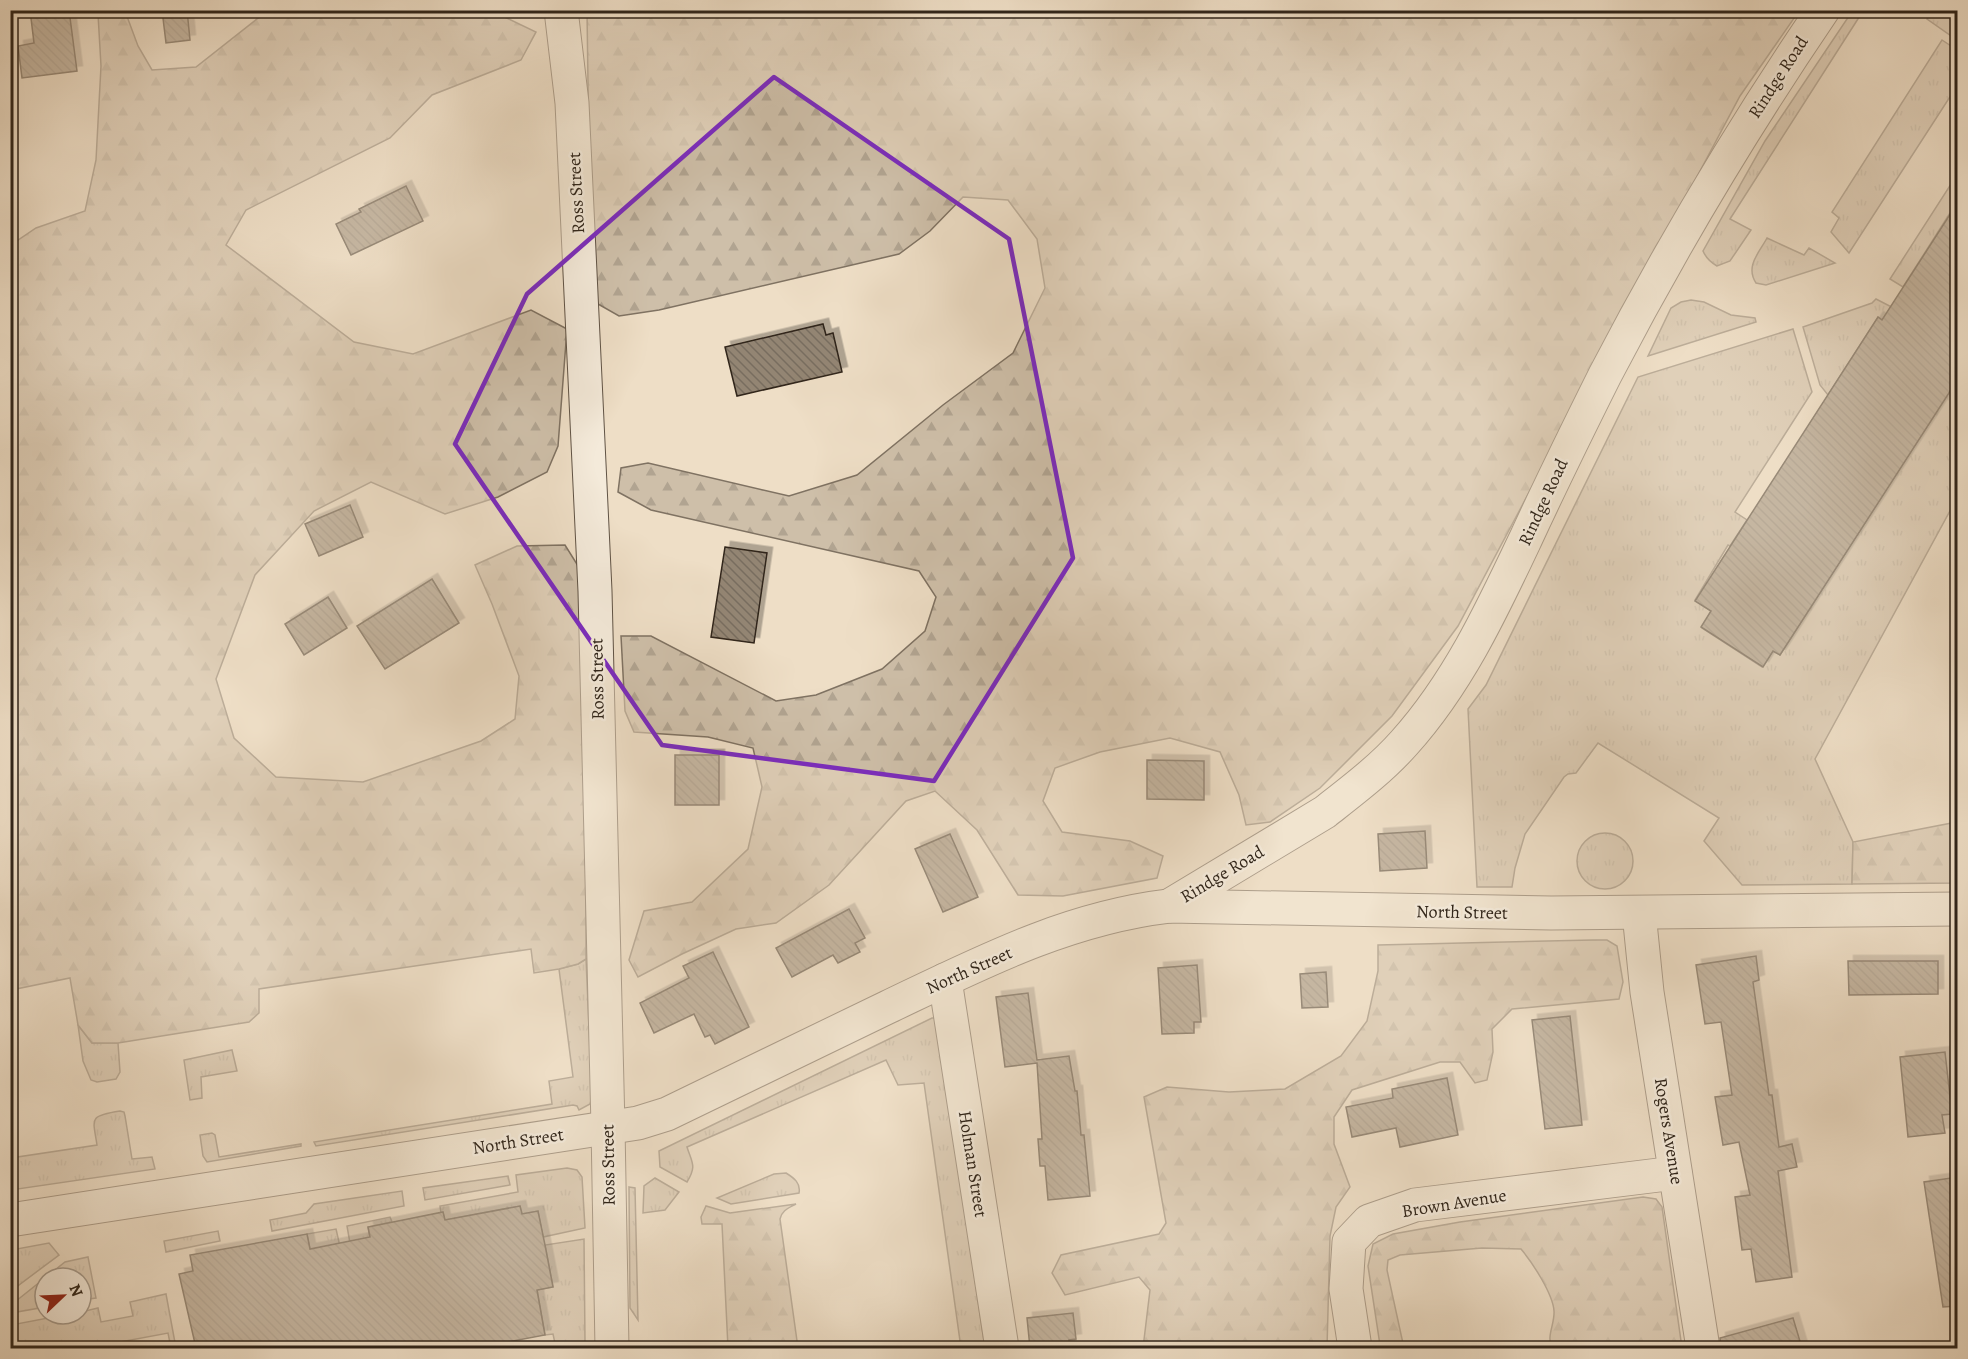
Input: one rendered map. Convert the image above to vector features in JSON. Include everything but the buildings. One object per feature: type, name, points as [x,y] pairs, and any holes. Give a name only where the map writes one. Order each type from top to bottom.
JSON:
[{"type":"street","name":"Ross Street","points":[[561,10],[572,103],[595,591],[612,1348]]},
{"type":"street","name":"Rindge Road","points":[[1169,906],[1325,812],[1356,788],[1377,771],[1406,741],[1444,692],[1482,630],[1568,451],[1665,262],[1777,77],[1823,10]]},
{"type":"street","name":"North Street","points":[[10,1220],[638,1123],[667,1114],[945,980],[1045,936],[1140,910],[1169,906],[1248,909],[1639,913],[1958,909]]},
{"type":"street","name":"Rogers Avenue","points":[[1639,913],[1647,992],[1703,1348]]},
{"type":"street","name":"Holman Street","points":[[945,980],[1002,1348]]},
{"type":"street","name":"Brown Avenue","points":[[1355,1348],[1346,1289],[1348,1242],[1369,1221],[1415,1205],[1675,1173]]},
{"type":"highlighted area","points":[[774,77],[1009,239],[1073,558],[934,781],[662,745],[455,444],[527,294]]},
{"type":"green space","points":[[1853,10],[1863,11],[1730,219],[1751,230],[1730,261],[1717,266],[1708,260],[1703,251],[1765,141]]},
{"type":"green space","points":[[104,11],[125,11],[138,46],[152,70],[196,67],[267,11],[492,11],[536,32],[521,60],[432,95],[390,138],[246,210],[226,245],[354,342],[413,354],[531,310],[567,329],[558,446],[547,472],[498,497],[445,514],[371,482],[314,511],[255,575],[216,679],[234,738],[276,777],[363,782],[481,741],[515,719],[519,676],[475,565],[517,546],[565,545],[580,569],[586,959],[578,964],[534,973],[531,949],[259,989],[259,1013],[249,1022],[118,1043],[92,1043],[78,1025],[70,978],[11,990],[11,245],[36,228],[85,211],[96,160],[101,66],[98,14]]},
{"type":"green space","points":[[587,11],[1799,11],[1740,96],[1458,626],[1392,716],[1320,788],[1270,822],[1246,825],[1239,795],[1220,752],[1170,738],[1100,752],[1055,768],[1043,801],[1062,832],[1130,841],[1163,856],[1157,878],[1063,896],[1018,895],[977,830],[935,791],[906,801],[829,885],[776,923],[736,929],[638,977],[629,960],[644,911],[692,902],[748,849],[762,787],[753,748],[708,737],[634,732],[625,711],[621,636],[651,636],[776,701],[816,695],[882,669],[925,631],[936,597],[919,571],[651,510],[618,492],[621,468],[648,463],[789,496],[857,475],[943,405],[1013,353],[1045,288],[1037,239],[1008,200],[963,197],[930,231],[899,254],[659,310],[619,316],[591,300]]},
{"type":"green space","points":[[1932,11],[1946,11],[1957,19],[1957,40],[1927,19]]},
{"type":"green space","points":[[1942,40],[1957,50],[1957,86],[1849,253],[1831,232],[1839,218],[1832,212]]},
{"type":"green space","points":[[1951,184],[1957,188],[1957,202],[1903,287],[1890,279]]},
{"type":"green space","points":[[1767,238],[1804,255],[1809,248],[1835,263],[1766,285],[1756,283],[1752,271],[1753,265]]},
{"type":"green space","points":[[1876,299],[1913,318],[1903,334],[1878,317],[1828,395],[1820,385],[1803,327],[1872,303]]},
{"type":"green space","points":[[1691,300],[1704,302],[1731,315],[1755,318],[1756,322],[1648,356],[1671,308],[1681,302]]},
{"type":"green space","points":[[1793,329],[1812,392],[1735,512],[1747,520],[1730,546],[1728,545],[1695,600],[1711,611],[1702,628],[1762,667],[1773,651],[1780,655],[1957,379],[1957,498],[1815,759],[1853,842],[1852,884],[1742,885],[1704,841],[1719,818],[1598,743],[1576,773],[1564,777],[1525,834],[1512,887],[1477,887],[1468,709],[1486,685],[1638,377]]},
{"type":"green space","points":[[1957,822],[1957,883],[1852,884],[1853,842]]},
{"type":"green space","points":[[1599,833],[1611,833],[1621,837],[1629,845],[1633,861],[1629,877],[1621,885],[1611,889],[1599,889],[1589,885],[1581,877],[1577,867],[1577,855],[1581,845],[1589,837]]},
{"type":"green space","points":[[1607,940],[1617,946],[1623,982],[1619,999],[1512,1009],[1492,1029],[1493,1052],[1487,1080],[1475,1083],[1460,1062],[1440,1062],[1352,1090],[1334,1117],[1334,1144],[1350,1187],[1336,1207],[1330,1236],[1327,1348],[1143,1348],[1150,1290],[1139,1277],[1065,1295],[1052,1273],[1061,1255],[1159,1234],[1166,1223],[1144,1097],[1167,1087],[1229,1092],[1285,1089],[1341,1056],[1367,1021],[1378,971],[1378,945]]},
{"type":"green space","points":[[586,959],[592,1097],[590,1104],[579,1110],[573,1105],[316,1146],[314,1142],[552,1104],[549,1081],[573,1077],[559,969],[578,964]]},
{"type":"green space","points":[[935,1018],[937,1022],[985,1348],[961,1348],[924,1083],[898,1085],[886,1060],[687,1147],[693,1168],[687,1182],[660,1167],[659,1151]]},
{"type":"green space","points":[[78,1025],[92,1043],[118,1043],[120,1072],[116,1079],[97,1082],[91,1080],[83,1061]]},
{"type":"green space","points":[[232,1050],[237,1071],[201,1077],[202,1098],[190,1100],[184,1060]]},
{"type":"green space","points":[[124,1112],[125,1116],[132,1159],[152,1157],[155,1169],[11,1190],[11,1158],[97,1145],[95,1120],[102,1115]]},
{"type":"green space","points":[[212,1133],[215,1135],[219,1157],[301,1144],[301,1146],[207,1162],[203,1156],[200,1135]]},
{"type":"green space","points":[[567,1168],[577,1170],[582,1177],[585,1228],[543,1237],[538,1211],[522,1214],[520,1206],[445,1220],[441,1213],[440,1206],[518,1192],[516,1175]]},
{"type":"green space","points":[[786,1173],[798,1184],[799,1193],[731,1204],[717,1198],[774,1174]]},
{"type":"green space","points":[[508,1176],[510,1185],[425,1200],[423,1188]]},
{"type":"green space","points":[[655,1178],[679,1192],[665,1210],[643,1213],[644,1186]]},
{"type":"green space","points":[[629,1187],[635,1188],[638,1320],[630,1308]]},
{"type":"green space","points":[[402,1191],[404,1206],[272,1231],[270,1220],[306,1213],[314,1204]]},
{"type":"green space","points":[[1643,1197],[1656,1199],[1662,1207],[1682,1348],[1552,1348],[1550,1339],[1554,1316],[1553,1304],[1531,1262],[1521,1249],[1482,1248],[1400,1255],[1388,1260],[1387,1270],[1404,1348],[1382,1348],[1380,1345],[1368,1266],[1373,1244],[1393,1234],[1460,1222]]},
{"type":"green space","points":[[796,1204],[784,1211],[780,1219],[798,1348],[728,1348],[722,1224],[702,1224],[701,1217],[706,1206],[730,1213]]},
{"type":"green space","points":[[390,1217],[392,1222],[368,1227],[380,1293],[351,1249],[347,1226]]},
{"type":"green space","points":[[336,1229],[341,1251],[310,1249],[307,1234]]},
{"type":"green space","points":[[218,1231],[220,1241],[166,1252],[164,1241]]},
{"type":"green space","points":[[584,1239],[585,1341],[577,1348],[556,1348],[553,1334],[545,1335],[537,1290],[553,1287],[545,1245]]},
{"type":"green space","points":[[49,1243],[59,1255],[44,1266],[33,1266],[33,1274],[11,1291],[11,1250]]},
{"type":"green space","points":[[88,1257],[90,1266],[60,1266],[65,1262]]},
{"type":"green space","points":[[93,1283],[96,1298],[93,1298]]},
{"type":"green space","points":[[33,1287],[33,1309],[11,1313],[11,1305]]},
{"type":"green space","points":[[166,1294],[176,1348],[171,1348],[168,1333],[88,1348],[11,1348],[11,1325],[33,1321],[33,1326],[93,1326],[93,1309],[98,1308],[101,1322],[133,1316],[130,1302]]}]
